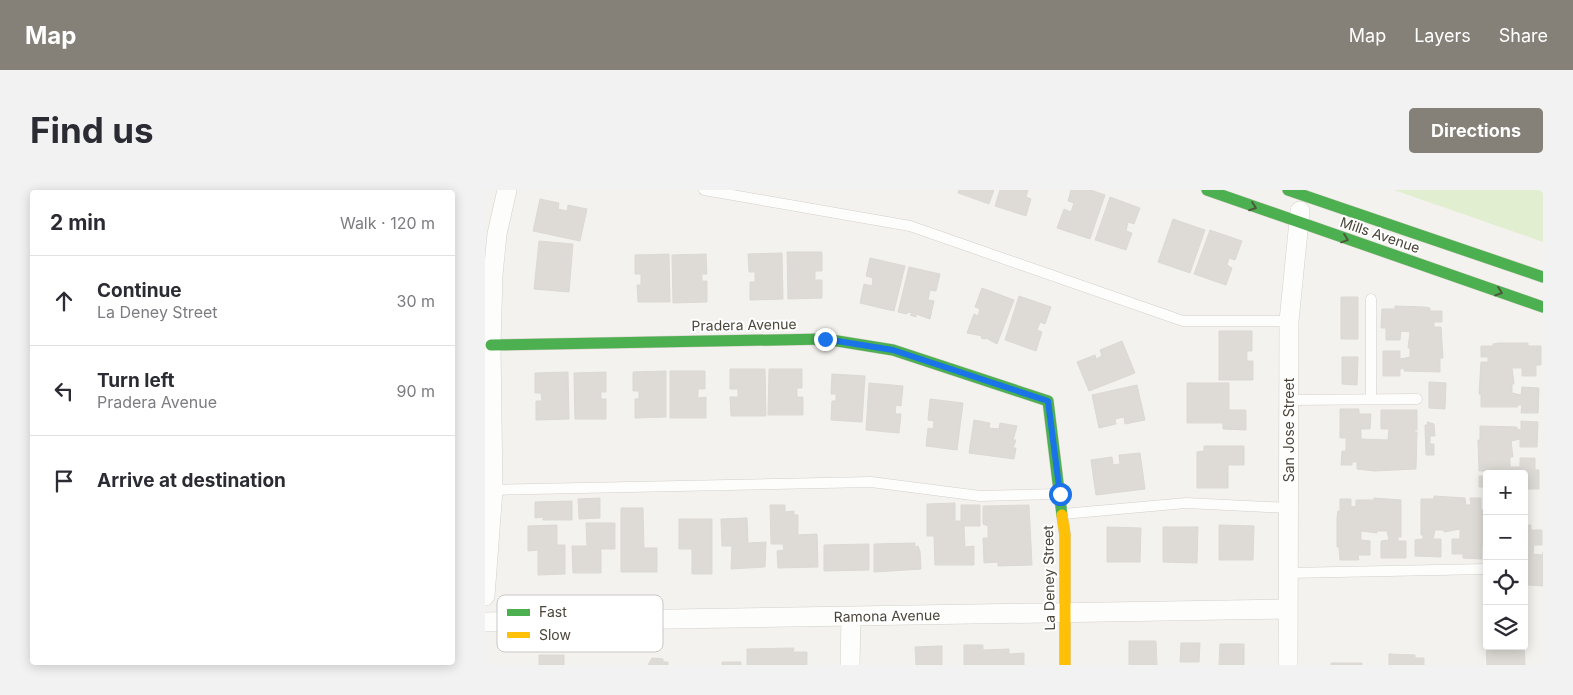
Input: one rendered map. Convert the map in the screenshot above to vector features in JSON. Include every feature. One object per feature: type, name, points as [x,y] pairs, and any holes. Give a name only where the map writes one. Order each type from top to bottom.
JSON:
[{"type":"street","points":[[485,596],[491,345],[496,243],[507,190]]},
{"type":"street","name":"Mills Avenue","points":[[1207,190],[1543,307]]},
{"type":"street","name":"San Jose Street","points":[[1288,665],[1289,321],[1299,223],[1295,192]]},
{"type":"street","name":"Mills Avenue","points":[[1295,192],[1543,277]]},
{"type":"street","name":"Pradera Avenue","points":[[491,345],[825,339],[893,350],[1048,401]]},
{"type":"street","name":"La Deney Street","points":[[1048,401],[1065,535],[1065,665]]},
{"type":"street","name":"Ramona Avenue","points":[[663,620],[1288,609]]},
{"type":"street","points":[[850,665],[851,617]]},
{"type":"lane","points":[[704,190],[910,226],[1183,321],[1289,321]]},
{"type":"lane","points":[[1371,299],[1371,399]]},
{"type":"lane","points":[[1289,400],[1417,399]]},
{"type":"lane","points":[[489,490],[871,482],[980,496],[1060,494]]},
{"type":"lane","points":[[1062,514],[1186,502],[1289,508]]},
{"type":"lane","points":[[1289,573],[1483,569]]},
{"type":"green space","points":[[1394,190],[1543,190],[1543,242]]},
{"type":"building","points":[[959,190],[994,190],[989,204],[958,193]]},
{"type":"building","points":[[1000,190],[1028,190],[1026,197],[1031,199],[1026,216],[995,206]]},
{"type":"building","points":[[1071,190],[1091,190],[1105,195],[1090,239],[1057,228],[1064,209],[1071,212],[1074,203],[1068,201]]},
{"type":"building","points":[[1110,197],[1140,208],[1134,224],[1128,222],[1126,231],[1132,233],[1126,250],[1095,240]]},
{"type":"building","points":[[540,199],[559,203],[558,209],[567,211],[568,205],[587,209],[580,241],[533,231]]},
{"type":"building","points":[[1173,219],[1205,230],[1190,273],[1158,262]]},
{"type":"building","points":[[1210,230],[1242,241],[1235,260],[1229,258],[1227,265],[1232,268],[1226,285],[1194,274]]},
{"type":"building","points":[[539,241],[573,244],[569,292],[534,289]]},
{"type":"building","points":[[787,252],[822,252],[822,271],[815,271],[815,280],[822,280],[822,298],[788,299]]},
{"type":"building","points":[[782,253],[783,299],[750,300],[750,282],[755,282],[755,272],[749,272],[748,254]]},
{"type":"building","points":[[669,254],[670,302],[638,302],[637,285],[641,285],[641,274],[635,274],[635,255]]},
{"type":"building","points":[[706,254],[707,274],[702,274],[702,281],[707,281],[707,302],[673,303],[672,255]]},
{"type":"building","points":[[870,258],[905,266],[894,311],[860,303],[864,284],[872,286],[873,278],[866,276]]},
{"type":"building","points":[[909,267],[940,274],[936,291],[930,290],[928,300],[934,301],[930,319],[916,314],[916,317],[908,312],[907,314],[898,312]]},
{"type":"building","points":[[982,288],[1014,300],[997,344],[986,338],[981,338],[982,336],[967,333],[974,314],[978,316],[980,309],[975,307]]},
{"type":"building","points":[[1019,296],[1051,307],[1045,324],[1040,322],[1037,330],[1042,332],[1036,351],[1005,340]]},
{"type":"building","points":[[1341,297],[1358,297],[1358,339],[1341,339]]},
{"type":"building","points":[[1395,306],[1424,307],[1430,308],[1430,311],[1442,311],[1442,322],[1434,322],[1434,327],[1441,327],[1443,358],[1440,358],[1440,372],[1404,371],[1404,368],[1400,369],[1400,376],[1383,376],[1383,351],[1400,351],[1400,359],[1410,357],[1410,348],[1408,348],[1410,332],[1401,331],[1400,340],[1386,340],[1386,328],[1381,328],[1382,309],[1395,309]]},
{"type":"building","points":[[1219,331],[1252,331],[1252,351],[1247,351],[1247,361],[1253,361],[1253,380],[1219,380]]},
{"type":"building","points":[[1122,341],[1135,373],[1089,391],[1077,362],[1095,355],[1096,359],[1102,356],[1100,350]]},
{"type":"building","points":[[1528,343],[1528,346],[1541,346],[1541,365],[1536,365],[1536,376],[1522,376],[1522,368],[1512,368],[1514,384],[1512,384],[1512,393],[1521,395],[1522,387],[1539,388],[1538,413],[1521,413],[1522,405],[1517,405],[1518,407],[1481,407],[1481,394],[1479,394],[1481,362],[1488,362],[1488,357],[1481,357],[1481,346],[1493,346],[1493,344]]},
{"type":"building","points":[[1342,357],[1358,357],[1357,385],[1342,384]]},
{"type":"building","points":[[730,369],[765,369],[766,416],[731,416],[730,397],[738,397],[738,389],[730,389]]},
{"type":"building","points":[[769,369],[802,369],[802,388],[797,388],[797,397],[803,397],[803,415],[768,415]]},
{"type":"building","points":[[666,371],[666,417],[635,418],[635,399],[639,399],[639,391],[633,391],[633,372]]},
{"type":"building","points":[[670,371],[705,371],[705,389],[698,389],[698,398],[706,397],[706,418],[670,418]]},
{"type":"building","points":[[568,372],[569,419],[536,420],[536,401],[542,401],[541,393],[535,393],[535,373]]},
{"type":"building","points":[[606,372],[606,392],[601,392],[601,399],[606,399],[606,419],[575,419],[574,373]]},
{"type":"building","points":[[832,374],[865,376],[862,422],[831,420],[832,401],[836,401],[836,394],[831,394]]},
{"type":"building","points":[[1429,382],[1446,383],[1445,409],[1429,408]]},
{"type":"building","points":[[869,383],[903,386],[901,406],[896,405],[895,414],[901,414],[899,433],[866,430]]},
{"type":"building","points":[[1187,383],[1229,383],[1229,410],[1246,410],[1246,430],[1223,429],[1223,423],[1187,423]]},
{"type":"building","points":[[1137,385],[1145,420],[1125,424],[1124,417],[1115,419],[1116,424],[1099,428],[1092,395]]},
{"type":"building","points":[[930,399],[963,403],[957,450],[926,446],[928,428],[933,429],[934,421],[928,420]]},
{"type":"building","points":[[1340,409],[1359,409],[1359,414],[1371,414],[1370,429],[1361,429],[1361,439],[1388,440],[1389,429],[1381,429],[1381,410],[1417,410],[1417,430],[1414,430],[1414,432],[1417,432],[1416,469],[1374,471],[1357,469],[1357,462],[1352,462],[1352,465],[1341,465],[1342,451],[1346,451],[1346,438],[1340,438]]},
{"type":"building","points":[[974,420],[990,423],[989,428],[999,429],[1000,423],[1017,426],[1013,440],[1016,440],[1013,448],[1016,448],[1014,459],[969,453]]},
{"type":"building","points":[[1521,421],[1538,422],[1537,447],[1520,447],[1520,439],[1511,441],[1513,457],[1510,457],[1510,467],[1520,467],[1520,458],[1535,458],[1535,470],[1539,470],[1539,489],[1528,489],[1528,470],[1479,471],[1478,440],[1480,440],[1480,426],[1517,427],[1517,429],[1521,430]]},
{"type":"building","points":[[1427,422],[1434,424],[1435,436],[1430,436],[1430,444],[1434,444],[1434,455],[1426,455],[1425,425],[1428,425]]},
{"type":"building","points":[[1204,446],[1244,446],[1244,465],[1228,465],[1228,488],[1197,488],[1197,452],[1204,451]]},
{"type":"building","points":[[1140,453],[1145,489],[1096,495],[1091,460],[1112,457],[1113,465],[1120,464],[1119,455]]},
{"type":"building","points":[[1479,476],[1483,476],[1483,487],[1479,487]]},
{"type":"building","points":[[1434,496],[1465,498],[1466,505],[1471,505],[1470,498],[1481,498],[1481,510],[1483,510],[1482,559],[1463,558],[1463,554],[1452,554],[1452,539],[1460,539],[1460,529],[1444,532],[1444,530],[1435,530],[1433,539],[1441,539],[1441,557],[1415,556],[1415,540],[1423,539],[1423,535],[1421,535],[1421,499],[1434,499]]},
{"type":"building","points":[[600,498],[600,518],[579,519],[578,499]]},
{"type":"building","points":[[1374,498],[1401,500],[1401,537],[1398,537],[1398,541],[1406,541],[1406,558],[1381,558],[1381,541],[1389,540],[1387,531],[1377,531],[1377,533],[1361,531],[1361,540],[1370,541],[1370,555],[1358,555],[1359,560],[1340,560],[1339,547],[1337,547],[1337,518],[1338,511],[1340,511],[1340,499],[1351,499],[1351,507],[1356,506],[1356,500],[1374,500]]},
{"type":"building","points":[[572,501],[572,520],[543,520],[543,517],[535,518],[535,502]]},
{"type":"building","points":[[955,503],[955,521],[961,521],[961,505],[980,505],[980,526],[964,526],[965,547],[974,546],[974,565],[935,565],[934,536],[927,536],[927,504]]},
{"type":"building","points":[[770,505],[785,505],[785,512],[794,511],[794,515],[798,515],[798,535],[817,534],[818,567],[778,568],[777,551],[784,550],[783,544],[771,544]]},
{"type":"building","points":[[1029,505],[1032,565],[998,566],[998,562],[984,563],[983,538],[988,538],[988,526],[983,524],[983,506]]},
{"type":"building","points":[[621,508],[643,508],[644,548],[657,548],[657,572],[621,572]]},
{"type":"building","points":[[747,518],[748,543],[766,542],[765,567],[731,569],[732,546],[722,546],[721,519]]},
{"type":"building","points":[[679,519],[712,519],[712,574],[692,574],[692,549],[679,549]]},
{"type":"building","points":[[586,523],[615,523],[615,549],[601,549],[601,573],[573,573],[572,546],[587,546]]},
{"type":"building","points":[[557,525],[557,545],[565,545],[565,574],[538,575],[538,550],[528,551],[528,526]]},
{"type":"building","points":[[1219,525],[1254,526],[1253,560],[1219,560]]},
{"type":"building","points":[[1528,525],[1531,525],[1531,530],[1542,530],[1542,545],[1534,545],[1533,554],[1543,555],[1543,586],[1528,585]]},
{"type":"building","points":[[1107,527],[1141,528],[1140,562],[1107,562]]},
{"type":"building","points":[[1163,527],[1198,527],[1197,563],[1163,562]]},
{"type":"building","points":[[915,543],[915,547],[918,546],[920,551],[921,569],[874,572],[874,544]]},
{"type":"building","points":[[869,544],[869,570],[824,571],[824,545]]},
{"type":"building","points":[[1129,641],[1156,641],[1157,665],[1129,665]]},
{"type":"building","points":[[1181,643],[1200,643],[1199,662],[1180,662]]},
{"type":"building","points":[[1220,644],[1244,644],[1244,665],[1219,665]]},
{"type":"building","points":[[964,645],[983,645],[983,650],[1009,649],[1009,654],[1024,653],[1024,665],[964,665]]},
{"type":"building","points":[[942,646],[942,665],[916,665],[915,647]]},
{"type":"building","points":[[794,648],[793,652],[807,652],[807,665],[747,665],[747,649]]},
{"type":"building","points":[[1486,650],[1524,650],[1525,665],[1487,665]]},
{"type":"building","points":[[1389,654],[1415,655],[1415,658],[1424,658],[1424,665],[1389,665]]},
{"type":"building","points":[[539,655],[564,655],[564,665],[539,665]]},
{"type":"building","points":[[652,658],[663,659],[663,662],[668,662],[668,665],[648,665]]},
{"type":"building","points":[[722,662],[741,662],[741,665],[722,665]]},
{"type":"building","points":[[1331,663],[1362,663],[1362,665],[1331,665]]},
{"type":"traffic: fast","points":[[1207,190],[1543,307]]},
{"type":"traffic: fast","points":[[1288,190],[1543,277]]},
{"type":"traffic: fast","points":[[491,345],[825,339],[893,350],[1048,401],[1062,515]]},
{"type":"traffic: slow","points":[[1062,515],[1065,535],[1065,665]]},
{"type":"route","points":[[825,339],[893,350],[1048,401],[1060,494]]}]
